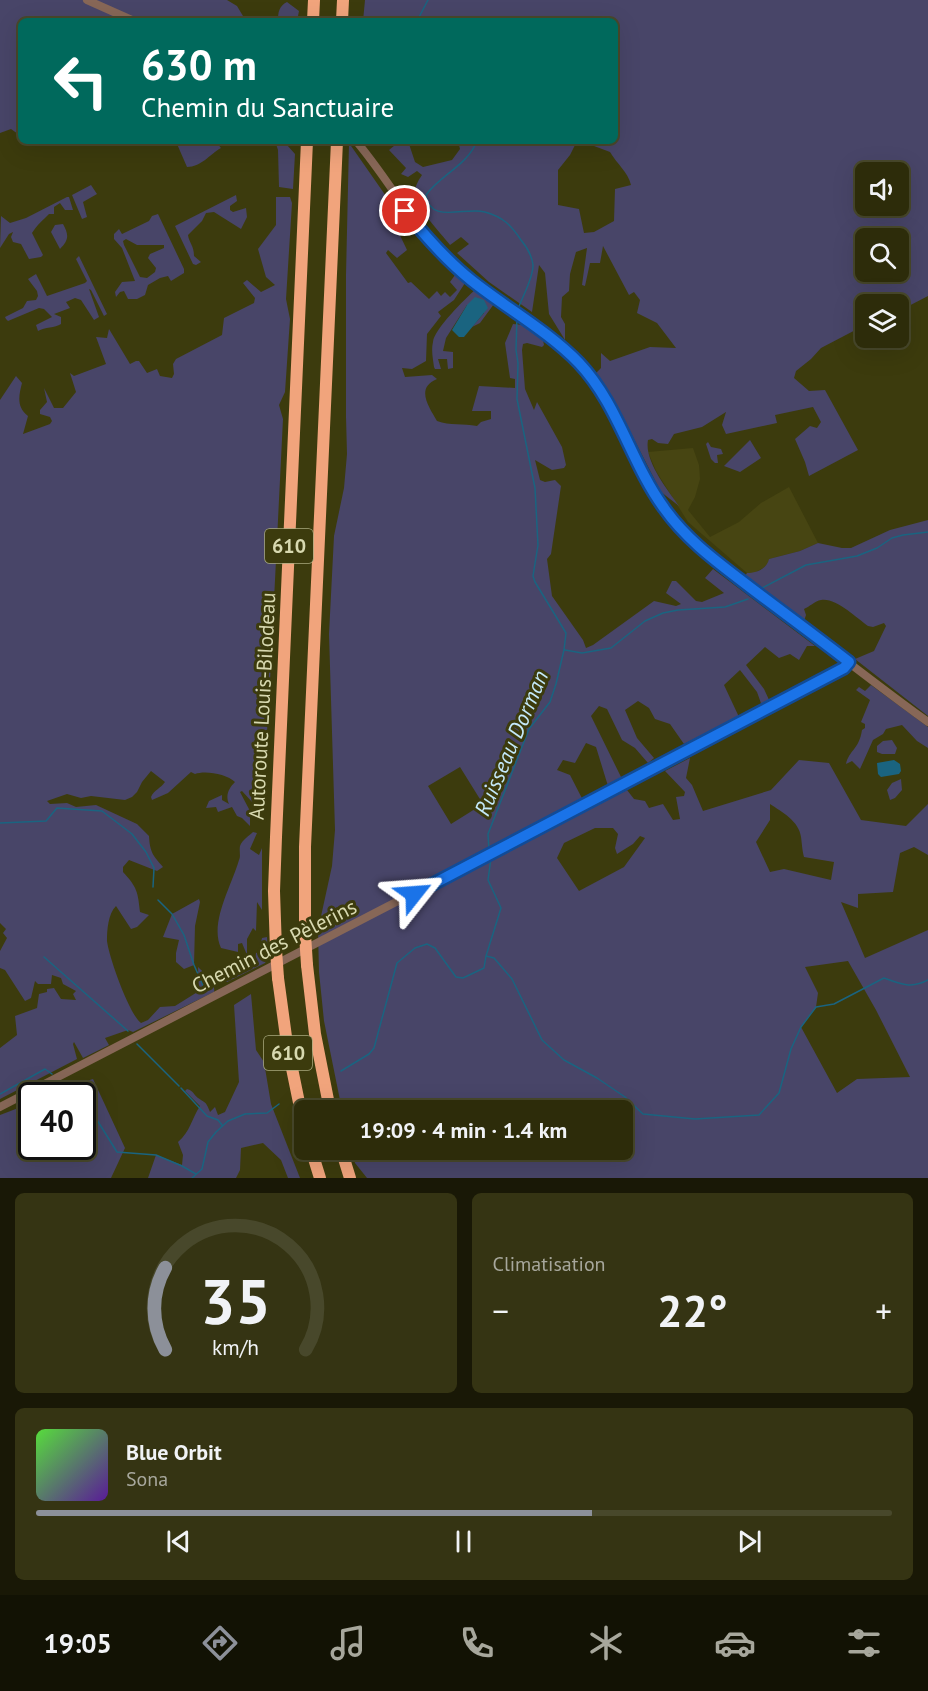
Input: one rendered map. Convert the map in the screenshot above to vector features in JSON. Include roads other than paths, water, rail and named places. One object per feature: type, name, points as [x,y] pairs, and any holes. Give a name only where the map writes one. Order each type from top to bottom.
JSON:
[{"type":"highway","points":[[313,18],[314,0]]},
{"type":"highway","points":[[342,18],[343,0]]},
{"type":"highway","name":"Autoroute Louis-Bilodeau","points":[[299,1100],[278,978],[275,848],[307,144]]},
{"type":"highway","name":"610","points":[[328,1100],[317,1044],[307,965],[305,847],[337,144]]},
{"type":"highway","points":[[314,1160],[320,1178]]},
{"type":"highway","points":[[344,1160],[350,1178]]},
{"type":"street","points":[[87,0],[127,18]]},
{"type":"street","points":[[358,144],[405,211],[435,247],[471,280],[563,349],[592,380],[611,410],[647,482],[665,510],[684,532],[719,563],[928,722]]},
{"type":"street","name":"Chemin des Pèlerins","points":[[0,1107],[742,723],[844,668],[849,662]]},
{"type":"water","points":[[475,297],[484,300],[488,308],[464,337],[459,337],[452,330],[467,305]]},
{"type":"water","points":[[894,760],[900,764],[899,774],[881,777],[878,774],[877,763]]},
{"type":"waterway","name":"Ruisseau Dorman","points":[[419,18],[428,0]]},
{"type":"waterway","name":"Ruisseau Dorman","points":[[476,144],[467,157],[426,195],[429,204],[441,212],[485,212],[502,219],[514,230],[525,245],[533,265],[530,281],[518,309]]},
{"type":"waterway","name":"Ruisseau Dorman","points":[[489,850],[488,834],[529,729],[550,702],[564,650],[566,633],[533,576],[538,545],[535,488],[517,399],[517,317]]},
{"type":"waterway","points":[[762,588],[806,565],[857,556],[877,548],[892,538],[928,532]]},
{"type":"waterway","points":[[565,650],[582,653],[611,648],[645,621],[663,613],[725,607],[748,599]]},
{"type":"waterway","points":[[0,823],[46,821],[57,808],[102,811],[132,834],[146,852],[154,868],[153,887]]},
{"type":"waterway","name":"Ruisseau Dorman","points":[[341,1071],[369,1054],[374,1048],[397,963],[415,948],[427,944],[435,948],[456,977],[463,978],[484,968],[501,908],[488,880],[491,858]]},
{"type":"waterway","points":[[158,900],[172,914],[184,935],[205,990]]},
{"type":"waterway","points":[[486,956],[494,958],[512,979],[542,1040],[564,1060],[625,1097],[643,1114],[695,1119],[759,1115],[779,1093],[791,1049],[801,1027],[816,1007],[834,1004],[884,978],[911,985],[928,980]]},
{"type":"waterway","points":[[44,957],[128,1031]]},
{"type":"waterway","points":[[137,1044],[179,1086]]},
{"type":"waterway","points":[[0,1094],[45,1069],[52,1074]]},
{"type":"waterway","points":[[181,1088],[207,1116],[218,1120],[222,1125]]},
{"type":"waterway","name":"Ruisseau Dorman","points":[[192,1178],[202,1169],[208,1142],[228,1121],[245,1114],[267,1113],[279,1104]]},
{"type":"waterway","points":[[96,1118],[117,1152],[156,1155],[196,1174]]}]
